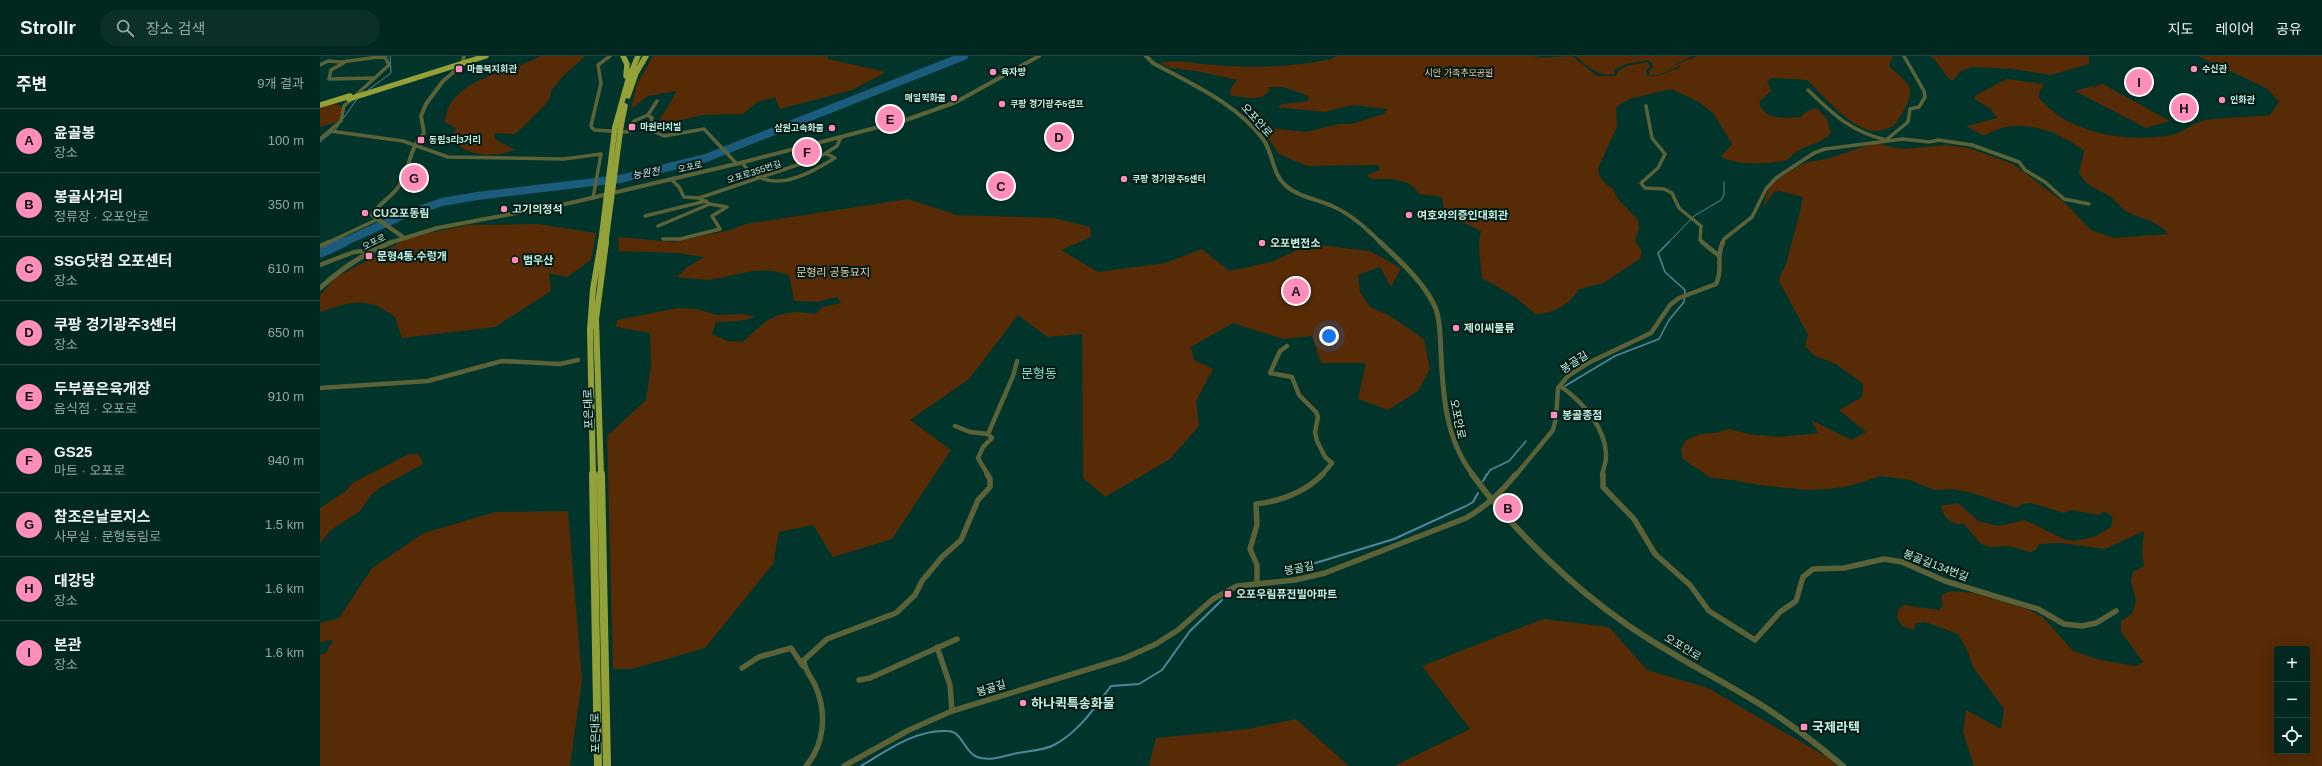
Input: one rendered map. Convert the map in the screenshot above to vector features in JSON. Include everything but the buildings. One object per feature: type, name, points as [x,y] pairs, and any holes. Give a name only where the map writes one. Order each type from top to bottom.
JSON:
[{"type":"highway","points":[[320,107],[478,56]]},
{"type":"highway","points":[[350,97],[487,56]]},
{"type":"highway","points":[[603,241],[618,126],[628,70],[623,56]]},
{"type":"highway","points":[[622,100],[638,56]]},
{"type":"highway","points":[[618,126],[643,56]]},
{"type":"highway","points":[[636,73],[646,56]]},
{"type":"highway","name":"포은대로","points":[[598,766],[590,330],[593,289],[603,241]]},
{"type":"highway","name":"포은대로","points":[[603,241],[596,319],[604,557],[607,766]]},
{"type":"street","points":[[320,65],[328,61],[347,61],[386,56],[390,65],[373,78],[344,106],[345,111],[340,123],[320,139]]},
{"type":"street","points":[[403,237],[392,231],[372,215],[376,208],[388,200],[399,186],[408,169],[415,144],[424,133],[421,116],[426,104],[444,81],[462,65],[464,56]]},
{"type":"street","points":[[610,56],[598,65],[601,83],[591,126],[594,130],[627,132],[634,121],[648,114],[657,104],[657,101]]},
{"type":"street","name":"오포로","points":[[320,288],[341,270],[375,250],[403,237],[431,228],[530,212],[740,164],[946,108],[1039,56]]},
{"type":"street","name":"오포안로","points":[[1146,56],[1153,63],[1217,98],[1240,113],[1268,147],[1281,182],[1294,191],[1329,204],[1353,218],[1423,286],[1434,304],[1440,324],[1444,401],[1453,444],[1468,470],[1555,566],[1611,613],[1651,640],[1794,726],[1843,766]]},
{"type":"street","points":[[1886,140],[1908,122],[1910,110],[1919,107],[1925,97],[1924,91],[1904,56]]},
{"type":"street","points":[[347,61],[331,70],[329,79],[373,78]]},
{"type":"street","points":[[1808,90],[1843,124],[1862,134],[1886,140]]},
{"type":"street","points":[[1646,106],[1652,138],[1665,154],[1658,168],[1641,183],[1645,188],[1660,188],[1669,190],[1676,207],[1686,217],[1701,226],[1700,240],[1710,250],[1718,255],[1724,239],[1752,217],[1766,189],[1784,172],[1820,151],[1886,140],[1912,139],[1929,142],[1938,140],[1972,145],[2019,162],[2025,170],[2045,182],[2064,198],[2073,202],[2089,204]]},
{"type":"street","points":[[648,114],[652,118],[650,130],[664,136],[704,129],[746,171],[758,179],[779,183],[821,167],[835,158],[827,154]]},
{"type":"street","points":[[330,132],[415,144],[448,157],[564,159],[601,154],[593,198]]},
{"type":"street","name":"오포로355번길","points":[[699,198],[758,179],[827,154],[837,146],[841,137]]},
{"type":"street","points":[[663,239],[680,239],[720,229],[712,216],[727,206],[710,204],[699,198],[684,198],[679,187],[672,180]]},
{"type":"street","points":[[645,216],[706,202]]},
{"type":"street","points":[[658,226],[710,204]]},
{"type":"street","points":[[320,246],[378,219]]},
{"type":"street","points":[[320,265],[354,252],[375,250]]},
{"type":"street","name":"봉골길","points":[[844,766],[909,730],[952,711],[1136,654],[1156,644],[1178,630],[1213,599],[1236,586],[1257,582],[1295,580],[1341,568],[1456,523],[1475,514],[1494,499],[1553,430],[1558,418],[1557,393],[1560,386],[1569,376],[1596,359],[1650,334],[1658,326],[1670,304],[1681,298],[1708,289],[1719,281],[1721,274],[1718,255]]},
{"type":"street","points":[[1257,582],[1257,565],[1250,549],[1257,525],[1256,504],[1273,503],[1292,495],[1324,476],[1332,463],[1325,457],[1317,441],[1316,432],[1318,417],[1316,412],[1299,395],[1292,377],[1270,373],[1280,351],[1287,346]]},
{"type":"street","points":[[320,388],[428,381],[502,361],[560,364],[578,360]]},
{"type":"street","points":[[988,434],[1013,376],[1017,361]]},
{"type":"street","name":"봉골길134번길","points":[[1560,386],[1574,395],[1580,402],[1602,437],[1606,457],[1602,474],[1603,488],[1630,515],[1655,554],[1690,585],[1709,611],[1724,622],[1755,640],[1767,629],[1780,612],[1796,601],[1803,577],[1813,569],[1844,568],[1884,559],[1902,562],[1945,581],[2038,609],[2064,624],[2082,626],[2096,623],[2116,612]]},
{"type":"street","points":[[803,666],[804,660],[808,655],[827,639],[896,613],[915,595],[922,581],[942,557],[958,544],[978,500],[990,487],[990,479],[978,458],[983,447],[992,438],[988,434],[970,432],[955,426]]},
{"type":"street","points":[[859,680],[870,678],[937,647],[957,640]]},
{"type":"street","points":[[937,647],[950,685],[952,711]]},
{"type":"street","points":[[742,668],[750,660],[762,654],[791,648],[794,650],[816,686],[822,705],[819,747],[806,766]]},
{"type":"green space","points":[[541,56],[585,56],[563,76],[551,91],[550,97],[546,104],[520,130],[514,134],[494,133],[496,140],[515,150],[490,155],[474,153],[451,141],[456,128],[444,122],[450,104],[459,94],[480,80]]},
{"type":"green space","points":[[653,56],[827,56],[828,59],[886,72],[852,90],[780,109],[775,97],[758,102],[743,114],[703,115],[656,126],[677,91],[648,96],[631,109],[637,84]]},
{"type":"green space","name":"시안 가족추모공원","points":[[1336,56],[1540,56],[1533,58],[1572,56],[1597,76],[1616,76],[1618,71],[1627,66],[1647,62],[1650,67],[1646,70],[1647,76],[1658,76],[1681,67],[1677,64],[1698,56],[1893,56],[1889,66],[1908,84],[1910,95],[1906,107],[1894,126],[1873,131],[1864,129],[1846,118],[1807,80],[1772,78],[1767,81],[1771,91],[1759,102],[1761,108],[1765,112],[1776,117],[1789,118],[1801,117],[1807,111],[1817,108],[1827,119],[1831,133],[1821,141],[1798,151],[1788,160],[1763,163],[1736,162],[1721,157],[1732,144],[1714,114],[1699,102],[1671,89],[1632,98],[1616,107],[1617,127],[1598,168],[1602,180],[1613,189],[1617,198],[1638,220],[1639,229],[1635,240],[1642,251],[1640,259],[1603,283],[1579,289],[1566,304],[1561,307],[1542,314],[1535,314],[1515,297],[1482,278],[1479,247],[1481,231],[1455,220],[1450,216],[1443,206],[1442,197],[1419,194],[1410,184],[1398,180],[1371,179],[1367,175],[1380,170],[1378,165],[1307,166],[1279,154],[1265,134],[1270,128],[1306,132],[1339,124],[1351,124],[1384,114],[1387,109],[1352,105],[1325,112],[1277,107],[1282,104],[1308,101],[1309,96],[1283,87],[1267,87],[1270,89],[1267,93],[1258,98],[1246,98],[1230,95],[1231,88],[1237,80],[1196,71],[1170,68],[1160,63],[1181,62],[1259,67],[1317,62],[1332,59]]},
{"type":"green space","points":[[1575,56],[1693,56],[1675,64],[1679,66],[1659,75],[1650,75],[1649,70],[1654,67],[1649,60],[1626,64],[1614,70],[1615,74],[1604,75],[1589,67]]},
{"type":"green space","points":[[1930,56],[2089,56],[2089,64],[2051,75],[2012,69],[1973,67],[1961,71],[1952,81]]},
{"type":"green space","points":[[2198,56],[2322,56],[2322,766],[1974,766],[1963,732],[1966,710],[2001,729],[2004,709],[1973,667],[1967,650],[1958,634],[1925,622],[1916,623],[1914,630],[1902,626],[1897,618],[1899,608],[1904,605],[1939,610],[1943,605],[1941,599],[1943,594],[1951,591],[1973,593],[2027,609],[2043,617],[2073,651],[2100,660],[2136,666],[2143,662],[2121,632],[2121,621],[2132,614],[2136,601],[2131,581],[2133,572],[2144,566],[2142,553],[2144,531],[2105,549],[2061,543],[2039,544],[2036,550],[2030,552],[2008,546],[1989,547],[1981,544],[1964,524],[1956,524],[1949,520],[1944,514],[1941,506],[1958,503],[1978,521],[1998,526],[2025,520],[2064,539],[2075,541],[2096,536],[2111,527],[2113,518],[2108,513],[2103,512],[2099,515],[2071,510],[2064,513],[2031,503],[2022,504],[2017,508],[1972,493],[1954,489],[1934,490],[1910,480],[1881,476],[1850,486],[1829,489],[1807,490],[1758,485],[1733,480],[1711,478],[1683,459],[1681,449],[1686,440],[1700,434],[1716,433],[1729,429],[1748,434],[1779,437],[1818,433],[1811,420],[1851,440],[1866,432],[1839,410],[1862,397],[1863,384],[1836,364],[1815,356],[1805,346],[1808,335],[1779,281],[1787,261],[1803,197],[1779,191],[1774,192],[1762,209],[1769,188],[1778,178],[1805,163],[1830,158],[1875,143],[1902,149],[1946,145],[1969,148],[2013,164],[2066,204],[2091,230],[2114,238],[2168,234],[2160,226],[2151,221],[2131,214],[2113,199],[2087,183],[2079,173],[2084,151],[2073,143],[2048,131],[2036,128],[2022,126],[2009,127],[1996,130],[1984,136],[1966,126],[1997,118],[1991,109],[1974,99],[1976,95],[2007,79],[2044,84],[2039,92],[2039,98],[2051,110],[2066,120],[2082,128],[2100,133],[2136,138],[2176,134],[2196,123],[2205,120],[2270,115],[2279,102],[2268,89]]},
{"type":"green space","points":[[2103,84],[2170,121],[2146,128],[2075,91],[2092,86],[2098,89],[2095,86]]},
{"type":"green space","points":[[320,103],[340,105],[343,111],[340,121],[320,127]]},
{"type":"green space","name":"문형리 공동묘지","points":[[908,199],[957,215],[1054,218],[1090,227],[1091,237],[1061,250],[1098,272],[1165,263],[1202,249],[1229,271],[1271,262],[1310,244],[1370,251],[1401,268],[1391,287],[1380,267],[1358,275],[1360,292],[1370,307],[1390,316],[1424,339],[1430,369],[1418,391],[1388,410],[1358,399],[1366,363],[1321,363],[1312,336],[1283,339],[1233,323],[1191,347],[1194,360],[1213,369],[1196,401],[1199,426],[1170,459],[1105,497],[1083,478],[1082,334],[1047,337],[1018,315],[969,379],[910,420],[951,450],[892,539],[833,557],[813,525],[779,532],[773,564],[705,648],[632,669],[613,669],[607,436],[646,400],[651,366],[650,333],[616,327],[617,320],[678,308],[698,309],[716,315],[743,314],[755,317],[740,321],[716,322],[712,334],[727,341],[743,342],[760,326],[775,316],[793,312],[816,314],[822,307],[841,303],[837,297],[818,302],[794,301],[789,275],[779,272],[752,271],[711,280],[677,277],[686,268],[704,257],[677,253],[619,251],[618,237],[673,242],[730,230],[745,224]]},
{"type":"green space","points":[[538,224],[596,233],[591,260],[567,277],[549,273],[551,291],[495,327],[402,338],[395,317],[385,310],[367,303],[350,303],[320,312],[320,295],[335,278],[410,237],[468,225]]},
{"type":"green space","points":[[409,454],[419,454],[423,464],[381,487],[371,495],[360,511],[331,530],[320,543],[320,508],[346,491],[352,483]]},
{"type":"green space","points":[[568,511],[582,680],[570,766],[320,766],[320,655],[326,653],[333,640],[320,642],[320,623],[339,618],[372,568],[424,533],[495,512]]},
{"type":"green space","points":[[1543,619],[1609,627],[1647,670],[1708,688],[1829,758],[1837,766],[1394,766],[1470,729],[1422,666]]},
{"type":"green space","points":[[1296,719],[1349,766],[1149,766],[1156,738],[1248,729]]},
{"type":"waterway","points":[[368,90],[391,73],[390,56]]},
{"type":"waterway","name":"능원천","points":[[342,243],[399,217],[442,202],[477,196],[620,179],[706,158],[964,56]]},
{"type":"waterway","points":[[335,130],[357,99]]},
{"type":"waterway","points":[[320,142],[332,132]]},
{"type":"waterway","points":[[1668,243],[1694,216],[1721,200],[1724,195],[1724,182]]},
{"type":"waterway","name":"능원천","points":[[320,253],[344,242]]},
{"type":"waterway","points":[[1565,386],[1615,356],[1659,339],[1669,320],[1684,302],[1685,290],[1665,272],[1658,253],[1668,243]]},
{"type":"waterway","points":[[1487,475],[1490,470],[1509,461],[1526,441]]},
{"type":"waterway","points":[[1483,481],[1487,474]]},
{"type":"waterway","points":[[1286,572],[1394,539],[1466,506],[1473,502],[1478,493]]},
{"type":"waterway","points":[[861,766],[902,742],[913,737],[935,731],[947,731],[956,734],[972,754],[982,758],[990,759],[1050,747],[1063,740],[1079,726],[1111,686],[1139,684],[1162,670],[1190,631],[1222,600]]},
{"type":"place","name":"마을복지회관","points":[[459,69]]},
{"type":"place","name":"수신관","points":[[2194,69]]},
{"type":"place","name":"육자방","points":[[993,72]]},
{"type":"place","name":"본관","points":[[2139,82]]},
{"type":"place","name":"매일퀵화물","points":[[954,98]]},
{"type":"place","name":"인화관","points":[[2222,100]]},
{"type":"place","name":"쿠팡 경기광주5캠프","points":[[1002,104]]},
{"type":"place","name":"대강당","points":[[2184,108]]},
{"type":"place","name":"두부품은육개장","points":[[890,119]]},
{"type":"place","name":"마원리치빌","points":[[632,127]]},
{"type":"place","name":"삼원고속화물","points":[[832,128]]},
{"type":"place","name":"쿠팡 경기광주3센터","points":[[1059,137]]},
{"type":"place","name":"동림3리3거리","points":[[421,140]]},
{"type":"place","name":"GS25","points":[[807,152]]},
{"type":"place","name":"참조은날로지스","points":[[414,178]]},
{"type":"place","name":"쿠팡 경기광주5센터","points":[[1124,179]]},
{"type":"place","name":"SSG닷컴 오포센터","points":[[1001,186]]},
{"type":"place","name":"고기의정석","points":[[504,209]]},
{"type":"place","name":"CU오포동림","points":[[365,213]]},
{"type":"place","name":"여호와의증인대회관","points":[[1409,215]]},
{"type":"place","name":"오포변전소","points":[[1262,243]]},
{"type":"place","name":"문형4통.수렁개","points":[[369,256]]},
{"type":"place","name":"범우산","points":[[515,260]]},
{"type":"place","name":"윤골봉","points":[[1296,291]]},
{"type":"place","name":"제이씨물류","points":[[1456,328]]},
{"type":"place","name":"봉골종점","points":[[1554,415]]},
{"type":"place","name":"봉골사거리","points":[[1508,508]]},
{"type":"place","name":"오포우림퓨전빌아파트","points":[[1228,594]]},
{"type":"place","name":"하나퀵특송화물","points":[[1023,703]]},
{"type":"place","name":"국제라텍","points":[[1804,727]]},
{"type":"district","name":"문형동","points":[[1039,373]]}]
